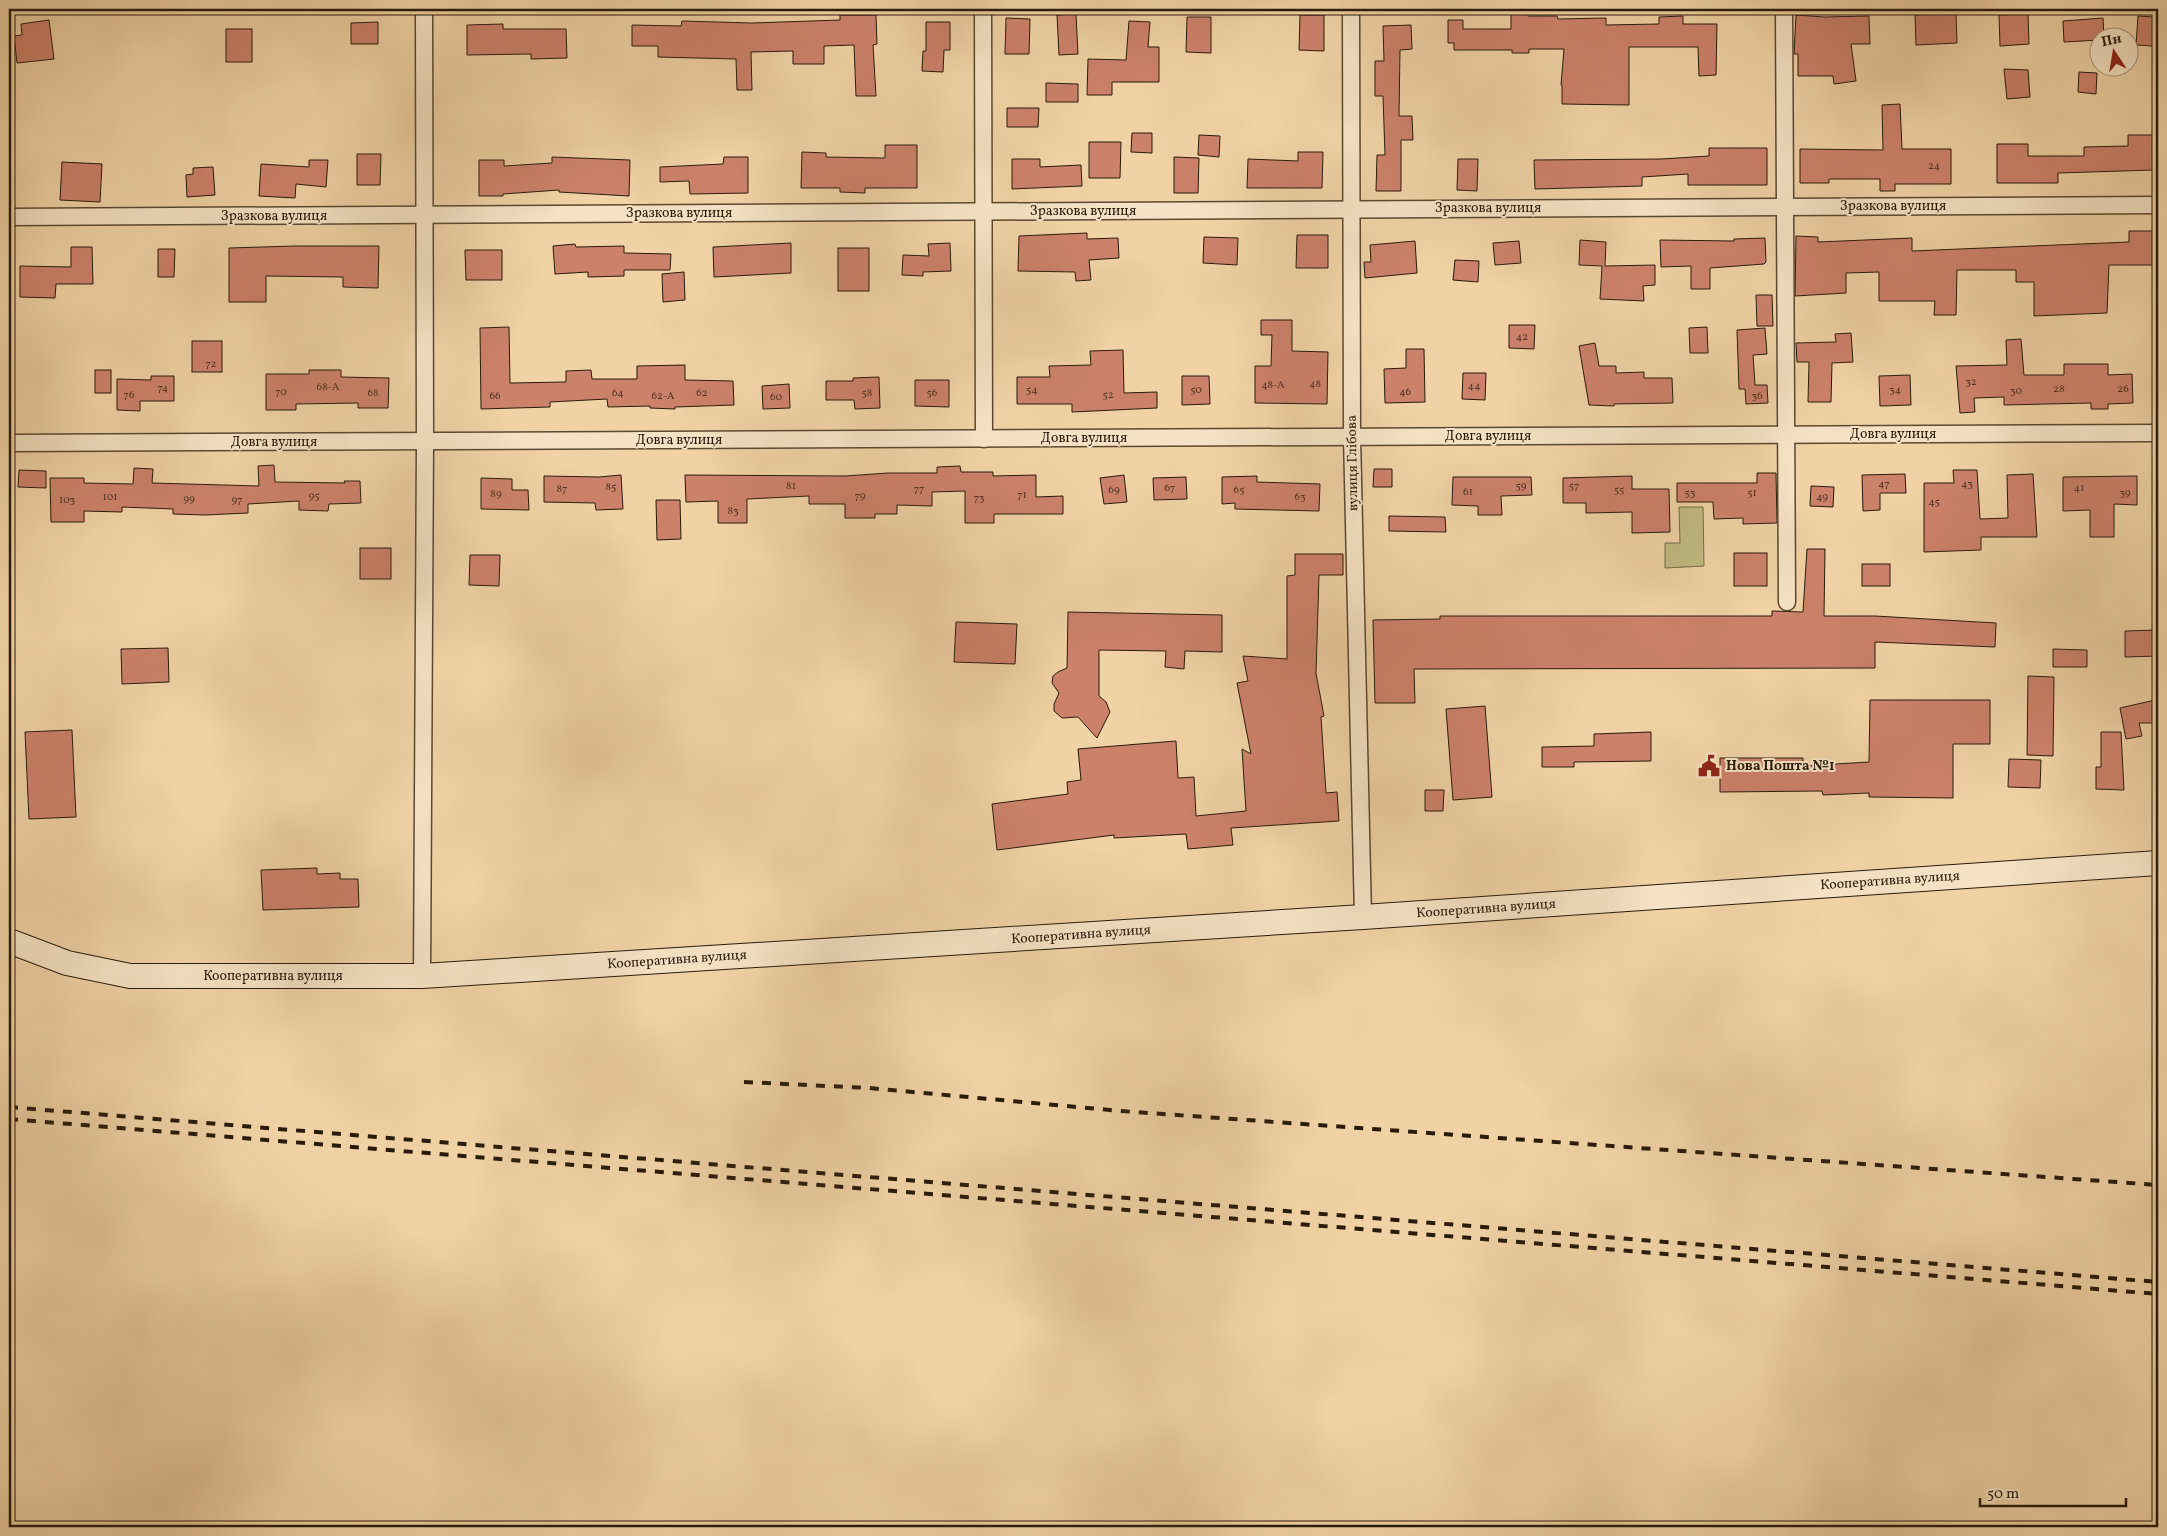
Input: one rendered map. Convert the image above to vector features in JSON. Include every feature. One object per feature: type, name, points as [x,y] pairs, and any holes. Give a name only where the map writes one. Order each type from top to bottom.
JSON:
[{"type":"street","points":[[422,976],[425,441],[424,9]]},
{"type":"street","points":[[983,9],[984,439]]},
{"type":"street","name":"вулиця Глібова","points":[[1351,9],[1352,437],[1363,917]]},
{"type":"street","points":[[1784,9],[1786,602]]},
{"type":"street","name":"Зразкова вулиця","points":[[9,217],[2158,205]]},
{"type":"street","name":"Довга вулиця","points":[[9,444],[2158,433]]},
{"type":"street","name":"Кооперативна вулиця","points":[[9,941],[66,963],[130,976],[422,976],[1363,917],[2158,863]]},
{"type":"shaded area","points":[[1679,507],[1703,507],[1704,566],[1665,568],[1665,543],[1680,543]]},
{"type":"building","points":[[1511,12],[1528,12],[1528,16],[1557,16],[1558,19],[1606,18],[1606,25],[1659,24],[1659,17],[1683,16],[1683,24],[1717,24],[1716,75],[1699,76],[1698,47],[1629,47],[1629,105],[1562,104],[1561,85],[1564,49],[1529,49],[1529,53],[1512,53],[1512,50],[1454,50],[1454,43],[1448,43],[1448,20],[1463,20],[1463,29],[1511,29]]},
{"type":"building","points":[[1956,13],[1957,43],[1916,45],[1915,15]]},
{"type":"building","points":[[1076,14],[1078,54],[1059,55],[1057,15]]},
{"type":"building","points":[[2028,14],[2029,44],[2000,46],[1999,15]]},
{"type":"building","points":[[840,15],[876,15],[877,44],[873,45],[876,96],[856,96],[854,45],[824,46],[824,64],[793,64],[793,51],[751,52],[752,90],[737,90],[736,59],[658,57],[658,46],[632,46],[632,25],[681,26],[682,21],[752,23],[840,20]]},
{"type":"building","points":[[1300,15],[1324,15],[1324,51],[1299,50]]},
{"type":"building","points":[[1796,15],[1824,17],[1869,16],[1870,44],[1851,44],[1856,81],[1834,84],[1833,76],[1798,76],[1798,54],[1794,54]]},
{"type":"building","points":[[2138,16],[2155,17],[2153,46],[2140,45],[2140,28],[2137,28]]},
{"type":"building","points":[[1187,17],[1211,17],[1211,53],[1186,52]]},
{"type":"building","points":[[1006,18],[1030,19],[1029,54],[1005,54]]},
{"type":"building","points":[[2103,18],[2104,28],[2090,28],[2090,41],[2064,42],[2063,21]]},
{"type":"building","points":[[49,20],[54,59],[17,63],[14,36],[22,35],[21,24]]},
{"type":"building","points":[[1129,21],[1150,22],[1148,47],[1159,47],[1159,82],[1112,82],[1112,95],[1087,95],[1088,59],[1126,60]]},
{"type":"building","points":[[378,22],[378,44],[351,44],[351,23]]},
{"type":"building","points":[[926,22],[950,22],[950,50],[944,50],[943,72],[922,71],[923,51],[926,51]]},
{"type":"building","points":[[503,24],[503,29],[566,29],[567,58],[531,59],[531,54],[467,55],[467,25]]},
{"type":"building","points":[[1411,25],[1412,49],[1400,50],[1399,116],[1412,116],[1413,140],[1401,140],[1401,191],[1376,191],[1377,155],[1385,155],[1383,96],[1375,96],[1375,61],[1384,61],[1383,26]]},
{"type":"building","points":[[226,29],[252,29],[252,62],[226,62]]},
{"type":"building","points":[[2004,69],[2028,70],[2030,97],[2007,99]]},
{"type":"building","points":[[2079,72],[2090,73],[2090,78],[2097,78],[2096,94],[2078,92]]},
{"type":"building","points":[[1046,83],[1078,84],[1078,102],[1046,102]]},
{"type":"building","points":[[1900,104],[1902,149],[1951,149],[1951,184],[1895,184],[1895,191],[1880,191],[1880,179],[1829,179],[1829,183],[1800,183],[1800,149],[1883,150],[1882,105]]},
{"type":"building","points":[[1007,108],[1039,108],[1038,127],[1007,127]]},
{"type":"building","points":[[1132,133],[1152,133],[1152,153],[1131,152]]},
{"type":"building","points":[[1199,135],[1220,136],[1219,157],[1198,155]]},
{"type":"building","points":[[2128,135],[2154,135],[2154,170],[2058,173],[2058,183],[1997,183],[1997,144],[2028,144],[2028,156],[2084,156],[2084,147],[2128,146]]},
{"type":"building","points":[[1089,142],[1121,142],[1120,178],[1089,178]]},
{"type":"building","points":[[885,145],[917,145],[917,188],[865,188],[865,193],[840,192],[840,188],[801,188],[802,152],[826,153],[826,157],[885,158]]},
{"type":"building","points":[[1709,148],[1767,148],[1767,185],[1688,185],[1688,174],[1642,177],[1642,186],[1535,189],[1534,160],[1661,159],[1709,156]]},
{"type":"building","points":[[1298,152],[1323,152],[1322,188],[1247,188],[1248,159],[1298,161]]},
{"type":"building","points":[[357,154],[381,154],[380,185],[357,185]]},
{"type":"building","points":[[552,157],[630,160],[629,196],[559,192],[559,190],[503,194],[503,196],[479,196],[479,160],[504,160],[504,166],[552,163]]},
{"type":"building","points":[[724,157],[748,157],[748,193],[690,194],[689,181],[660,182],[660,167],[723,164]]},
{"type":"building","points":[[1174,157],[1199,158],[1198,193],[1174,193]]},
{"type":"building","points":[[1012,159],[1040,159],[1040,167],[1081,165],[1082,186],[1012,189]]},
{"type":"building","points":[[1458,159],[1478,159],[1477,191],[1457,190]]},
{"type":"building","points":[[309,160],[328,160],[326,187],[296,184],[295,198],[259,196],[261,164],[309,167]]},
{"type":"building","points":[[62,162],[102,164],[100,202],[60,200]]},
{"type":"building","points":[[213,167],[215,195],[187,197],[186,175],[193,174],[193,168]]},
{"type":"building","points":[[2129,231],[2158,231],[2158,265],[2109,265],[2107,313],[2034,316],[2034,282],[2016,282],[2016,270],[1957,270],[1956,315],[1934,315],[1935,301],[1879,301],[1879,272],[1846,273],[1846,293],[1795,296],[1796,236],[1818,237],[1818,242],[1912,238],[1912,251],[2129,242]]},
{"type":"building","points":[[1087,233],[1087,239],[1118,238],[1119,258],[1089,260],[1091,280],[1076,281],[1075,272],[1018,271],[1019,236]]},
{"type":"building","points":[[1297,235],[1328,235],[1328,268],[1296,268]]},
{"type":"building","points":[[1204,237],[1238,238],[1237,265],[1203,263]]},
{"type":"building","points":[[1765,238],[1766,262],[1764,264],[1710,268],[1710,289],[1691,289],[1691,266],[1661,267],[1660,240],[1734,241],[1734,239]]},
{"type":"building","points":[[1580,240],[1606,242],[1605,266],[1655,265],[1655,285],[1643,286],[1644,301],[1600,299],[1602,266],[1579,265]]},
{"type":"building","points":[[1415,241],[1417,273],[1365,278],[1364,262],[1371,262],[1370,245]]},
{"type":"building","points":[[1519,241],[1521,263],[1495,265],[1493,243]]},
{"type":"building","points":[[791,243],[791,273],[714,277],[713,247]]},
{"type":"building","points":[[950,243],[951,271],[923,272],[923,276],[902,275],[903,255],[929,256],[928,244]]},
{"type":"building","points":[[575,244],[576,247],[624,246],[624,253],[671,254],[670,270],[624,270],[624,276],[588,277],[588,272],[555,274],[553,246]]},
{"type":"building","points":[[379,246],[378,288],[343,287],[343,277],[266,276],[266,302],[229,302],[229,248]]},
{"type":"building","points":[[71,247],[92,247],[93,284],[56,284],[55,298],[20,297],[20,266],[71,267]]},
{"type":"building","points":[[838,248],[869,248],[869,291],[838,291]]},
{"type":"building","points":[[158,249],[175,249],[174,277],[158,277]]},
{"type":"building","points":[[465,250],[502,250],[502,280],[466,280]]},
{"type":"building","points":[[1455,260],[1479,261],[1478,282],[1453,280]]},
{"type":"building","points":[[684,272],[685,300],[663,302],[662,274]]},
{"type":"building","points":[[1756,295],[1772,295],[1773,326],[1757,326]]},
{"type":"building","points":[[1261,320],[1292,320],[1292,351],[1328,352],[1327,404],[1255,403],[1255,366],[1271,366],[1272,335],[1261,335]]},
{"type":"building","points":[[1509,325],[1535,325],[1534,349],[1509,348]]},
{"type":"building","points":[[509,327],[510,383],[566,382],[566,371],[591,370],[592,379],[637,379],[637,366],[685,365],[685,380],[733,381],[734,405],[675,407],[675,409],[650,408],[650,406],[608,407],[607,399],[550,402],[550,407],[481,409],[480,328]]},
{"type":"building","points":[[1707,327],[1708,353],[1690,353],[1689,328]]},
{"type":"building","points":[[1765,328],[1767,354],[1753,355],[1755,385],[1767,385],[1768,403],[1746,404],[1745,389],[1739,389],[1737,330]]},
{"type":"building","points":[[1851,333],[1853,362],[1832,363],[1831,402],[1808,402],[1809,362],[1797,362],[1796,343],[1836,342],[1835,334]]},
{"type":"building","points":[[2021,339],[2024,375],[2064,375],[2064,364],[2108,364],[2108,375],[2132,374],[2133,403],[2108,404],[2108,409],[2091,409],[2091,403],[2004,405],[2004,397],[1974,398],[1975,412],[1960,413],[1956,366],[2007,365],[2006,340]]},
{"type":"building","points":[[192,341],[222,341],[222,372],[192,372]]},
{"type":"building","points":[[1595,343],[1599,366],[1616,366],[1616,373],[1644,372],[1644,378],[1672,378],[1673,403],[1614,404],[1614,406],[1589,405],[1579,346]]},
{"type":"building","points":[[1406,349],[1424,349],[1425,402],[1385,403],[1384,369],[1406,368]]},
{"type":"building","points":[[1123,350],[1124,393],[1157,392],[1157,408],[1072,412],[1072,404],[1017,404],[1017,377],[1050,377],[1049,366],[1091,365],[1090,351]]},
{"type":"building","points":[[95,370],[111,370],[111,393],[95,393]]},
{"type":"building","points":[[309,370],[341,370],[341,377],[389,378],[388,408],[358,408],[358,403],[296,404],[296,410],[266,410],[266,374],[309,374]]},
{"type":"building","points":[[1463,373],[1486,373],[1485,400],[1462,399]]},
{"type":"building","points":[[1910,375],[1911,405],[1880,406],[1879,376]]},
{"type":"building","points":[[151,376],[174,376],[174,401],[140,401],[140,411],[117,410],[117,379],[151,380]]},
{"type":"building","points":[[1182,376],[1209,376],[1210,404],[1182,405]]},
{"type":"building","points":[[879,377],[880,408],[855,409],[854,400],[826,400],[826,381],[853,381],[853,378]]},
{"type":"building","points":[[915,380],[949,380],[949,407],[915,406]]},
{"type":"building","points":[[789,384],[790,408],[763,409],[762,386]]},
{"type":"building","points":[[274,465],[275,482],[345,483],[344,481],[360,481],[361,503],[329,504],[328,511],[299,510],[299,501],[248,504],[248,513],[205,515],[173,514],[173,509],[122,507],[122,512],[84,511],[84,522],[51,522],[50,478],[84,478],[84,483],[133,484],[134,468],[153,469],[152,483],[259,486],[258,466]]},
{"type":"building","points":[[960,466],[961,472],[993,472],[993,476],[1036,475],[1036,497],[1063,496],[1063,514],[994,514],[994,523],[965,523],[965,491],[932,492],[932,506],[897,505],[897,514],[875,514],[875,518],[845,518],[845,504],[809,504],[809,496],[747,499],[747,523],[718,523],[718,501],[686,502],[685,475],[845,476],[888,473],[937,473],[937,467]]},
{"type":"building","points":[[1374,469],[1392,469],[1392,487],[1373,487]]},
{"type":"building","points":[[19,470],[46,471],[46,488],[18,487]]},
{"type":"building","points":[[1953,470],[1977,470],[1980,519],[2008,518],[2007,475],[2033,474],[2037,537],[1981,537],[1981,550],[1924,552],[1924,483],[1954,483]]},
{"type":"building","points":[[1757,473],[1776,473],[1777,523],[1743,524],[1743,518],[1714,519],[1713,502],[1677,502],[1677,483],[1757,483]]},
{"type":"building","points":[[1905,474],[1906,493],[1880,493],[1880,510],[1863,511],[1862,475]]},
{"type":"building","points":[[621,475],[623,509],[596,510],[595,503],[544,502],[544,476],[599,477]]},
{"type":"building","points":[[1124,475],[1127,502],[1104,504],[1100,478]]},
{"type":"building","points":[[1257,476],[1257,482],[1320,484],[1319,511],[1235,509],[1235,503],[1222,504],[1222,477]]},
{"type":"building","points":[[1632,476],[1632,489],[1669,489],[1670,532],[1632,533],[1632,512],[1586,513],[1586,503],[1563,503],[1563,478]]},
{"type":"building","points":[[2137,476],[2137,505],[2114,504],[2114,537],[2090,537],[2090,510],[2063,511],[2063,477]]},
{"type":"building","points":[[1186,477],[1187,499],[1154,500],[1153,478]]},
{"type":"building","points":[[1453,477],[1531,477],[1532,495],[1501,496],[1502,515],[1478,515],[1478,506],[1452,505]]},
{"type":"building","points":[[481,478],[512,479],[512,490],[528,490],[529,510],[481,509]]},
{"type":"building","points":[[1811,486],[1834,487],[1833,507],[1810,506]]},
{"type":"building","points":[[656,500],[680,500],[681,539],[657,540]]},
{"type":"building","points":[[1389,516],[1445,517],[1446,532],[1389,531]]},
{"type":"building","points":[[360,548],[391,548],[391,579],[360,579]]},
{"type":"building","points":[[1807,549],[1825,549],[1824,616],[1875,616],[1996,623],[1995,647],[1875,642],[1875,668],[1414,669],[1415,703],[1375,703],[1373,620],[1440,619],[1440,616],[1772,616],[1772,611],[1803,612]]},
{"type":"building","points":[[1734,553],[1767,553],[1767,586],[1734,586]]},
{"type":"building","points":[[1295,554],[1343,554],[1343,575],[1319,575],[1316,673],[1324,716],[1321,717],[1326,793],[1337,792],[1339,821],[1231,828],[1233,845],[1188,849],[1186,834],[1114,838],[1114,835],[997,850],[992,804],[1068,794],[1067,782],[1081,780],[1078,749],[1176,741],[1178,778],[1194,777],[1196,816],[1246,811],[1242,749],[1251,754],[1237,683],[1248,681],[1243,656],[1287,659],[1287,576],[1295,575]]},
{"type":"building","points":[[470,555],[500,555],[499,586],[469,585]]},
{"type":"building","points":[[1862,564],[1890,564],[1890,586],[1862,586]]},
{"type":"building","points":[[1068,612],[1222,615],[1222,652],[1185,651],[1184,669],[1165,667],[1166,651],[1099,650],[1099,696],[1106,702],[1110,712],[1097,738],[1078,717],[1062,718],[1054,711],[1054,704],[1059,693],[1052,683],[1053,676],[1067,668]]},
{"type":"building","points":[[956,622],[1017,624],[1015,664],[954,662]]},
{"type":"building","points":[[2157,630],[2158,656],[2125,657],[2125,631]]},
{"type":"building","points":[[168,648],[169,682],[122,684],[121,649]]},
{"type":"building","points":[[2053,649],[2087,650],[2087,667],[2053,667]]},
{"type":"building","points":[[2028,676],[2054,677],[2053,756],[2027,755]]},
{"type":"building","points":[[1870,700],[1990,700],[1990,744],[1953,744],[1953,798],[1869,797],[1869,793],[1823,795],[1822,791],[1720,792],[1720,758],[1803,758],[1803,766],[1869,762]]},
{"type":"building","points":[[2155,700],[2156,723],[2139,723],[2142,736],[2126,739],[2120,708]]},
{"type":"building","points":[[1485,706],[1492,797],[1453,800],[1446,709]]},
{"type":"building","points":[[72,730],[76,817],[29,819],[25,732]]},
{"type":"building","points":[[1651,732],[1651,761],[1574,762],[1574,767],[1542,767],[1542,747],[1594,746],[1594,734]]},
{"type":"building","points":[[2101,732],[2121,732],[2124,790],[2096,789],[2096,767],[2101,767]]},
{"type":"building","points":[[2009,759],[2041,760],[2040,788],[2008,787]]},
{"type":"building","points":[[1425,790],[1444,790],[1443,811],[1425,811]]},
{"type":"building","points":[[317,868],[317,874],[340,873],[340,879],[358,879],[359,907],[263,910],[261,870]]},
{"type":"railway","points":[[744,1082],[869,1088],[1121,1111],[2158,1185]]},
{"type":"railway","points":[[9,1107],[2158,1282]]},
{"type":"railway","points":[[9,1119],[2158,1294]]},
{"type":"place","name":"Нова Пошта №1","points":[[1709,766]]}]
